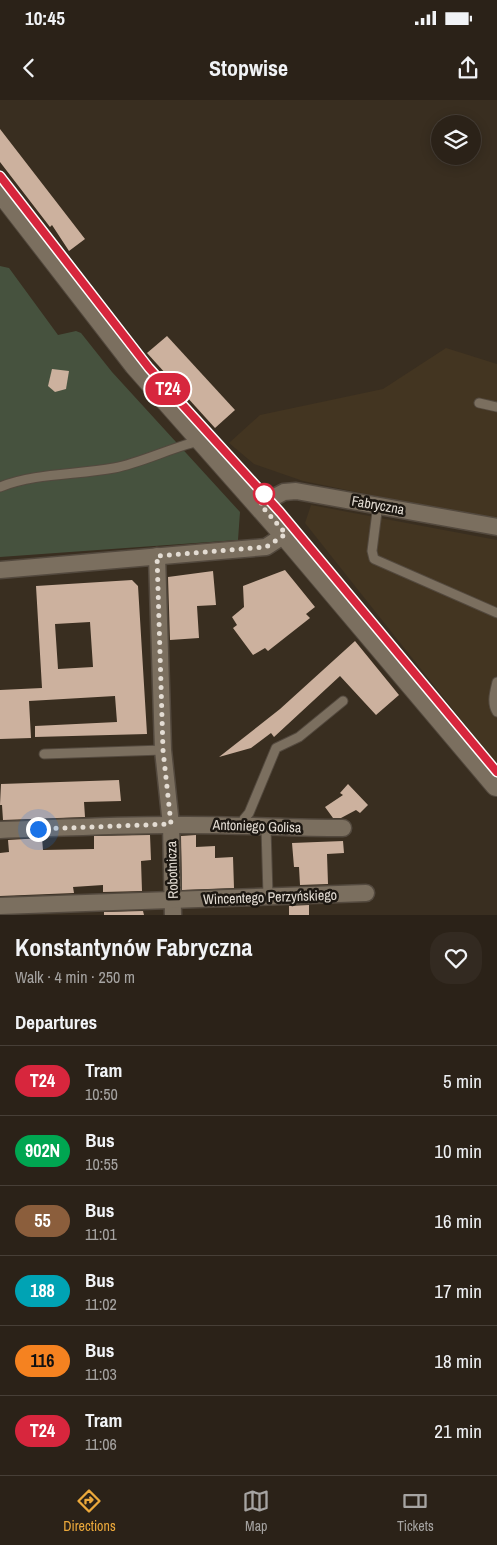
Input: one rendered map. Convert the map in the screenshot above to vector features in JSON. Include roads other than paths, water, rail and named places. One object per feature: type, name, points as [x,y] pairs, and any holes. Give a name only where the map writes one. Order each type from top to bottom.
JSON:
[{"type":"street","points":[[0,188],[136,364],[286,534],[497,784]]},
{"type":"street","name":"Fabryczna","points":[[260,504],[284,492],[296,491],[378,504],[497,527]]},
{"type":"street","points":[[0,570],[266,547],[286,534]]},
{"type":"street","name":"Robotnicza","points":[[157,556],[163,750],[171,824],[173,908]]},
{"type":"street","name":"Antoniego Golisa","points":[[0,830],[171,824],[243,825],[266,828],[343,828]]},
{"type":"street","name":"Wincentego Perzyńskiego","points":[[0,906],[173,908],[268,895],[366,894]]},
{"type":"lane","points":[[479,403],[497,407]]},
{"type":"lane","points":[[0,487],[26,477],[56,476],[116,468],[192,443],[200,436]]},
{"type":"lane","points":[[378,504],[372,551],[374,559],[497,613]]},
{"type":"lane","points":[[497,682],[494,695],[494,708],[497,712]]},
{"type":"lane","points":[[243,825],[276,748],[299,737],[343,701]]},
{"type":"lane","points":[[44,754],[163,750]]},
{"type":"lane","points":[[266,828],[268,895]]},
{"type":"tram line","points":[[0,176],[149,368],[268,498],[497,772]]},
{"type":"tram line","name":"T24","points":[[0,176],[149,368],[280,512],[497,772]]}]
